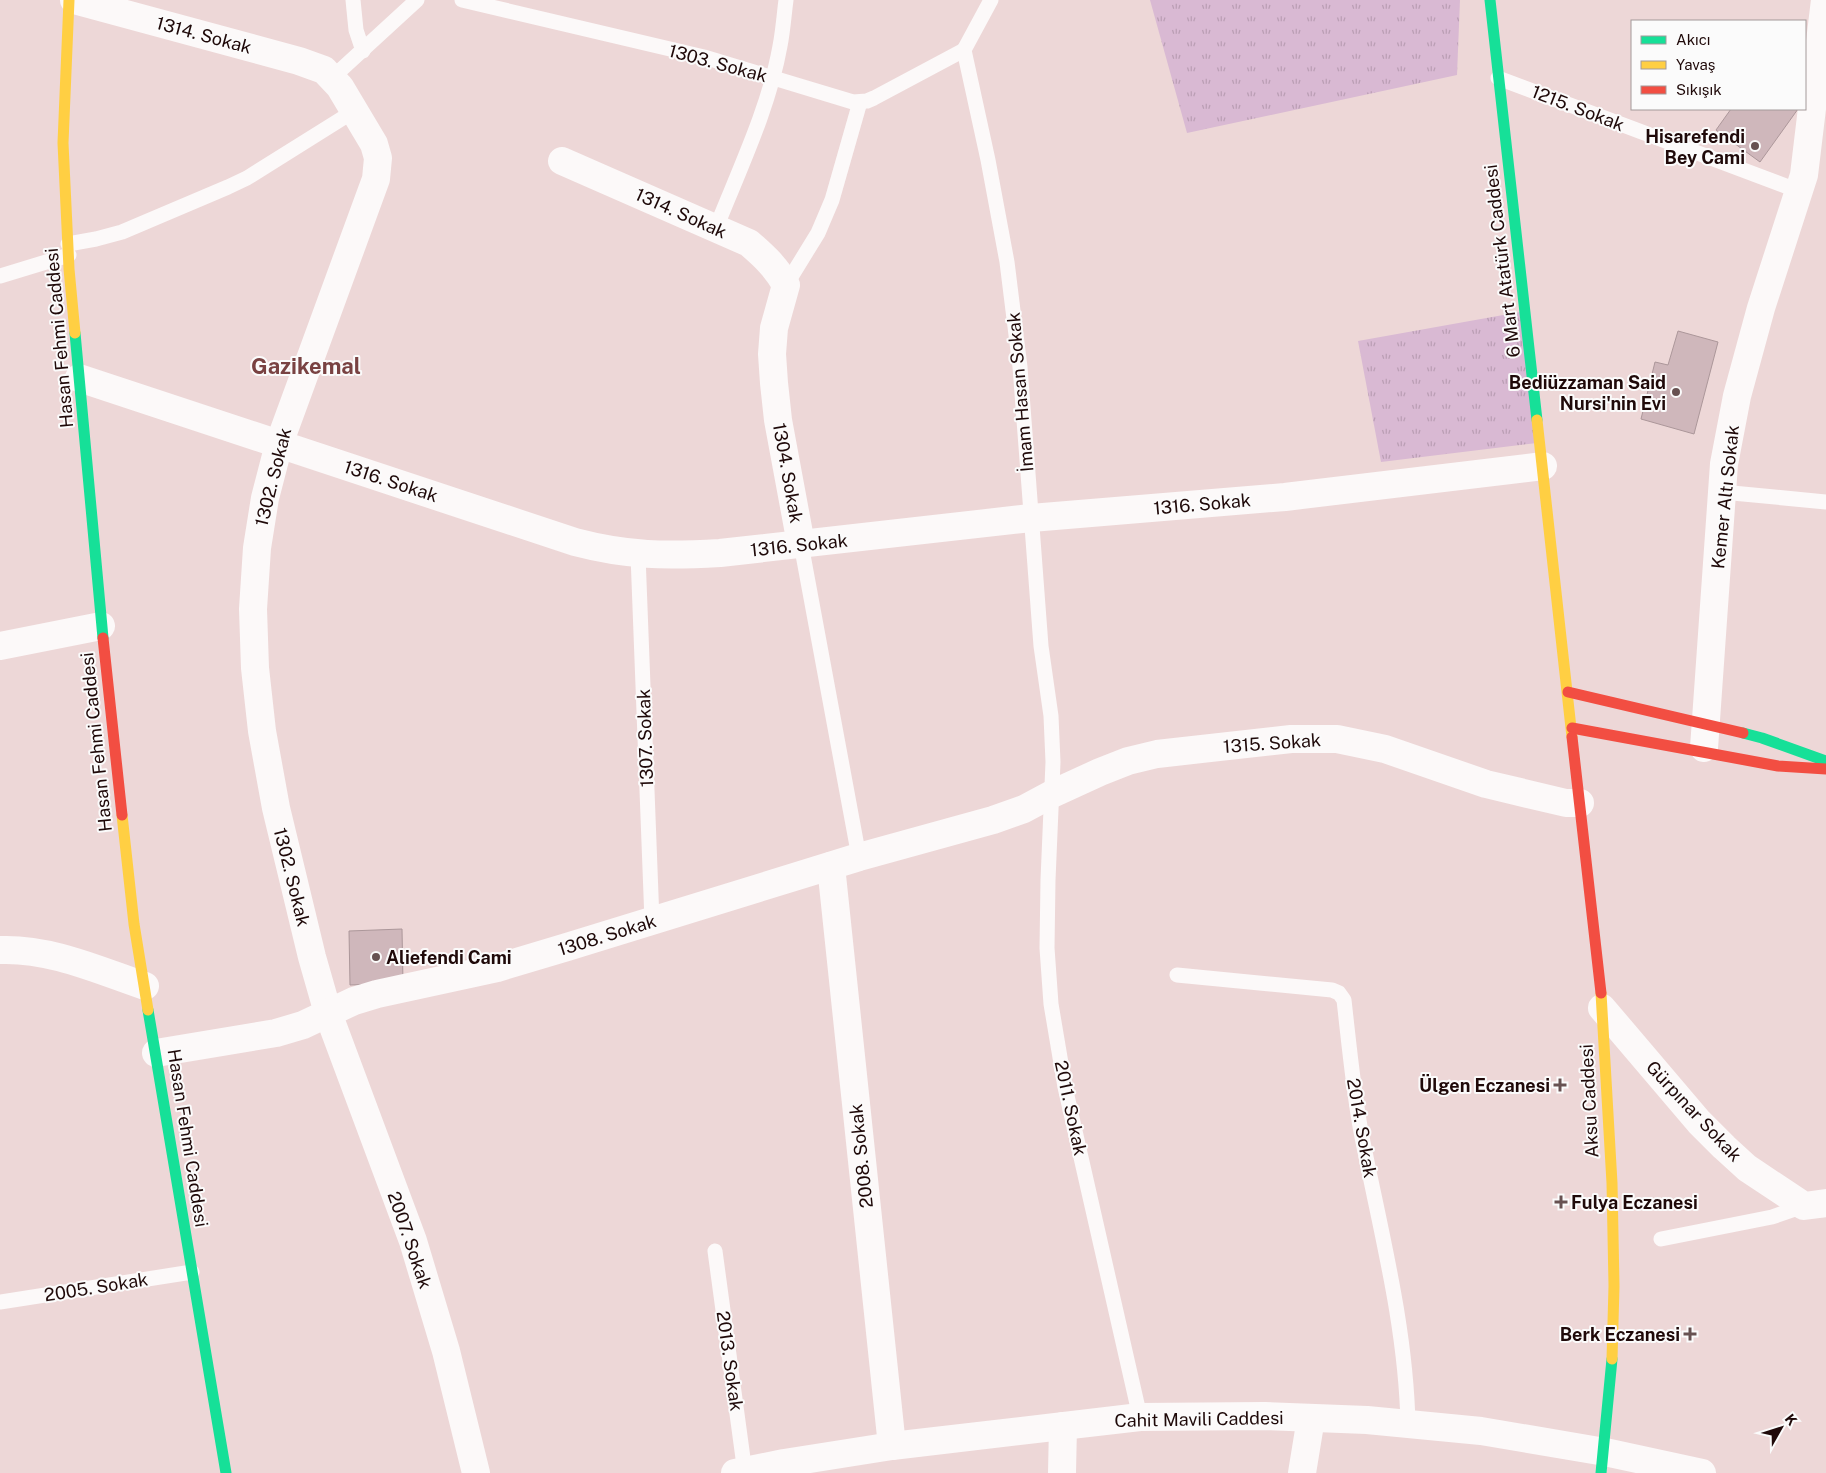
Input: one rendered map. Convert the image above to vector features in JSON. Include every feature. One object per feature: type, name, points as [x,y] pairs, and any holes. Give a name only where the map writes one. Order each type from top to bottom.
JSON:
[{"type":"main road","name":"Hasan Fehmi Caddesi","points":[[69,0],[63,143],[68,249],[101,626],[134,924],[226,1473]]},
{"type":"main road","name":"6 Mart Atatürk Caddesi","points":[[1490,0],[1572,728]]},
{"type":"main road","points":[[1568,692],[1762,738],[1826,761]]},
{"type":"main road","points":[[1572,728],[1778,766],[1826,768]]},
{"type":"main road","name":"Aksu Caddesi","points":[[1572,728],[1602,1008],[1612,1183],[1614,1286],[1612,1370],[1603,1462]]},
{"type":"street","name":"1314. Sokak","points":[[74,0],[299,61],[324,70],[332,78]]},
{"type":"street","name":"Kemer Altı Sokak","points":[[1704,752],[1724,464],[1737,396],[1761,308],[1809,183],[1824,0]]},
{"type":"street","name":"1302. Sokak","points":[[328,1013],[312,957],[276,808],[262,730],[255,668],[253,609],[257,548],[265,498],[279,444],[376,179],[378,158],[374,144],[340,87],[332,78]]},
{"type":"street","name":"1314. Sokak","points":[[562,161],[749,243],[778,270],[786,285]]},
{"type":"street","name":"1304. Sokak","points":[[786,285],[774,328],[772,354],[778,420],[801,544]]},
{"type":"street","name":"1316. Sokak","points":[[79,378],[575,542],[605,550],[638,555],[720,554],[1031,518],[1285,497],[1543,466]]},
{"type":"street","points":[[0,646],[101,626]]},
{"type":"street","name":"1315. Sokak","points":[[1052,794],[1128,761],[1157,754],[1291,739],[1318,738],[1362,743],[1425,762],[1486,784],[1566,803],[1580,803]]},
{"type":"street","name":"1308. Sokak","points":[[156,1053],[276,1034],[303,1025],[354,1001],[377,994],[497,968],[859,857],[993,820],[1024,809],[1052,794]]},
{"type":"street","name":"2008. Sokak","points":[[831,866],[892,1446]]},
{"type":"street","points":[[0,950],[26,950],[50,954],[145,986]]},
{"type":"street","name":"Gürpınar Sokak","points":[[1602,1008],[1700,1122],[1724,1147],[1748,1168],[1815,1205]]},
{"type":"street","name":"2007. Sokak","points":[[328,1013],[413,1241],[446,1351],[476,1473]]},
{"type":"street","name":"Cahit Mavili Caddesi","points":[[742,1472],[892,1446],[1063,1426],[1140,1418],[1256,1416],[1312,1418],[1481,1431],[1603,1462],[1702,1473]]},
{"type":"street","points":[[1302,1473],[1312,1418]]},
{"type":"street","points":[[1062,1473],[1063,1426]]},
{"type":"lane","points":[[353,0],[356,30],[362,51]]},
{"type":"lane","points":[[332,78],[417,0]]},
{"type":"lane","name":"1303. Sokak","points":[[462,0],[704,57],[844,100],[860,102]]},
{"type":"lane","points":[[716,228],[756,127],[772,77],[780,46],[786,0]]},
{"type":"lane","points":[[860,102],[874,98],[964,50],[992,0]]},
{"type":"lane","name":"İmam Hasan Sokak","points":[[964,50],[988,160],[1007,262],[1020,367],[1041,646],[1052,716],[1052,794]]},
{"type":"lane","name":"1215. Sokak","points":[[1498,78],[1809,183]]},
{"type":"lane","name":"1304. Sokak","points":[[786,285],[818,233],[832,200],[860,102]]},
{"type":"lane","points":[[0,276],[68,249],[122,232],[228,187],[247,178],[354,111]]},
{"type":"lane","points":[[1722,492],[1826,502]]},
{"type":"lane","name":"1304. Sokak","points":[[801,544],[859,857]]},
{"type":"lane","name":"1307. Sokak","points":[[638,555],[652,921]]},
{"type":"lane","name":"2011. Sokak","points":[[1052,794],[1047,948],[1051,1004],[1065,1087],[1140,1418]]},
{"type":"lane","name":"2014. Sokak","points":[[1178,975],[1332,990],[1339,993],[1344,1000],[1355,1098],[1399,1317],[1405,1359],[1408,1425]]},
{"type":"lane","points":[[1661,1239],[1772,1218],[1815,1205]]},
{"type":"lane","name":"2013. Sokak","points":[[715,1251],[742,1472]]},
{"type":"lane","name":"2005. Sokak","points":[[0,1302],[192,1272]]},
{"type":"green space","points":[[1150,0],[1460,0],[1457,75],[1187,133]]},
{"type":"green space","points":[[1520,312],[1537,443],[1381,462],[1358,341]]},
{"type":"building","name":"Hisarefendi Bey Cami","points":[[1730,110],[1797,110],[1760,162],[1716,130]]},
{"type":"building","name":"Bediüzzaman Said Nursi'nin Evi","points":[[1678,331],[1718,342],[1694,434],[1641,419],[1655,362],[1668,365]]},
{"type":"building","name":"Aliefendi Cami","points":[[402,929],[403,983],[350,985],[349,931]]},
{"type":"traffic: fast","points":[[1490,0],[1537,420]]},
{"type":"traffic: fast","points":[[75,333],[103,638]]},
{"type":"traffic: fast","points":[[1743,733],[1826,761]]},
{"type":"traffic: fast","points":[[148,1010],[226,1473]]},
{"type":"traffic: fast","points":[[1601,1473],[1612,1359]]},
{"type":"traffic: slow","points":[[69,0],[63,143],[69,269],[75,333]]},
{"type":"traffic: slow","points":[[1537,420],[1572,737]]},
{"type":"traffic: slow","points":[[122,815],[134,924],[148,1010]]},
{"type":"traffic: slow","points":[[1601,993],[1612,1183],[1614,1286],[1612,1359]]},
{"type":"traffic: jam","points":[[103,638],[122,815]]},
{"type":"traffic: jam","points":[[1568,692],[1743,733]]},
{"type":"traffic: jam","points":[[1572,728],[1778,766],[1826,769]]},
{"type":"traffic: jam","points":[[1572,737],[1601,993]]},
{"type":"place","name":"Hisarefendi Bey Cami","points":[[1755,146]]},
{"type":"place","name":"Bediüzzaman Said Nursi'nin Evi","points":[[1676,392]]},
{"type":"place","name":"Aliefendi Cami","points":[[376,957]]},
{"type":"place","name":"Ülgen Eczanesi","points":[[1560,1085]]},
{"type":"place","name":"Fulya Eczanesi","points":[[1561,1202]]},
{"type":"place","name":"Berk Eczanesi","points":[[1690,1334]]},
{"type":"district","name":"Gazikemal","points":[[306,366]]}]
